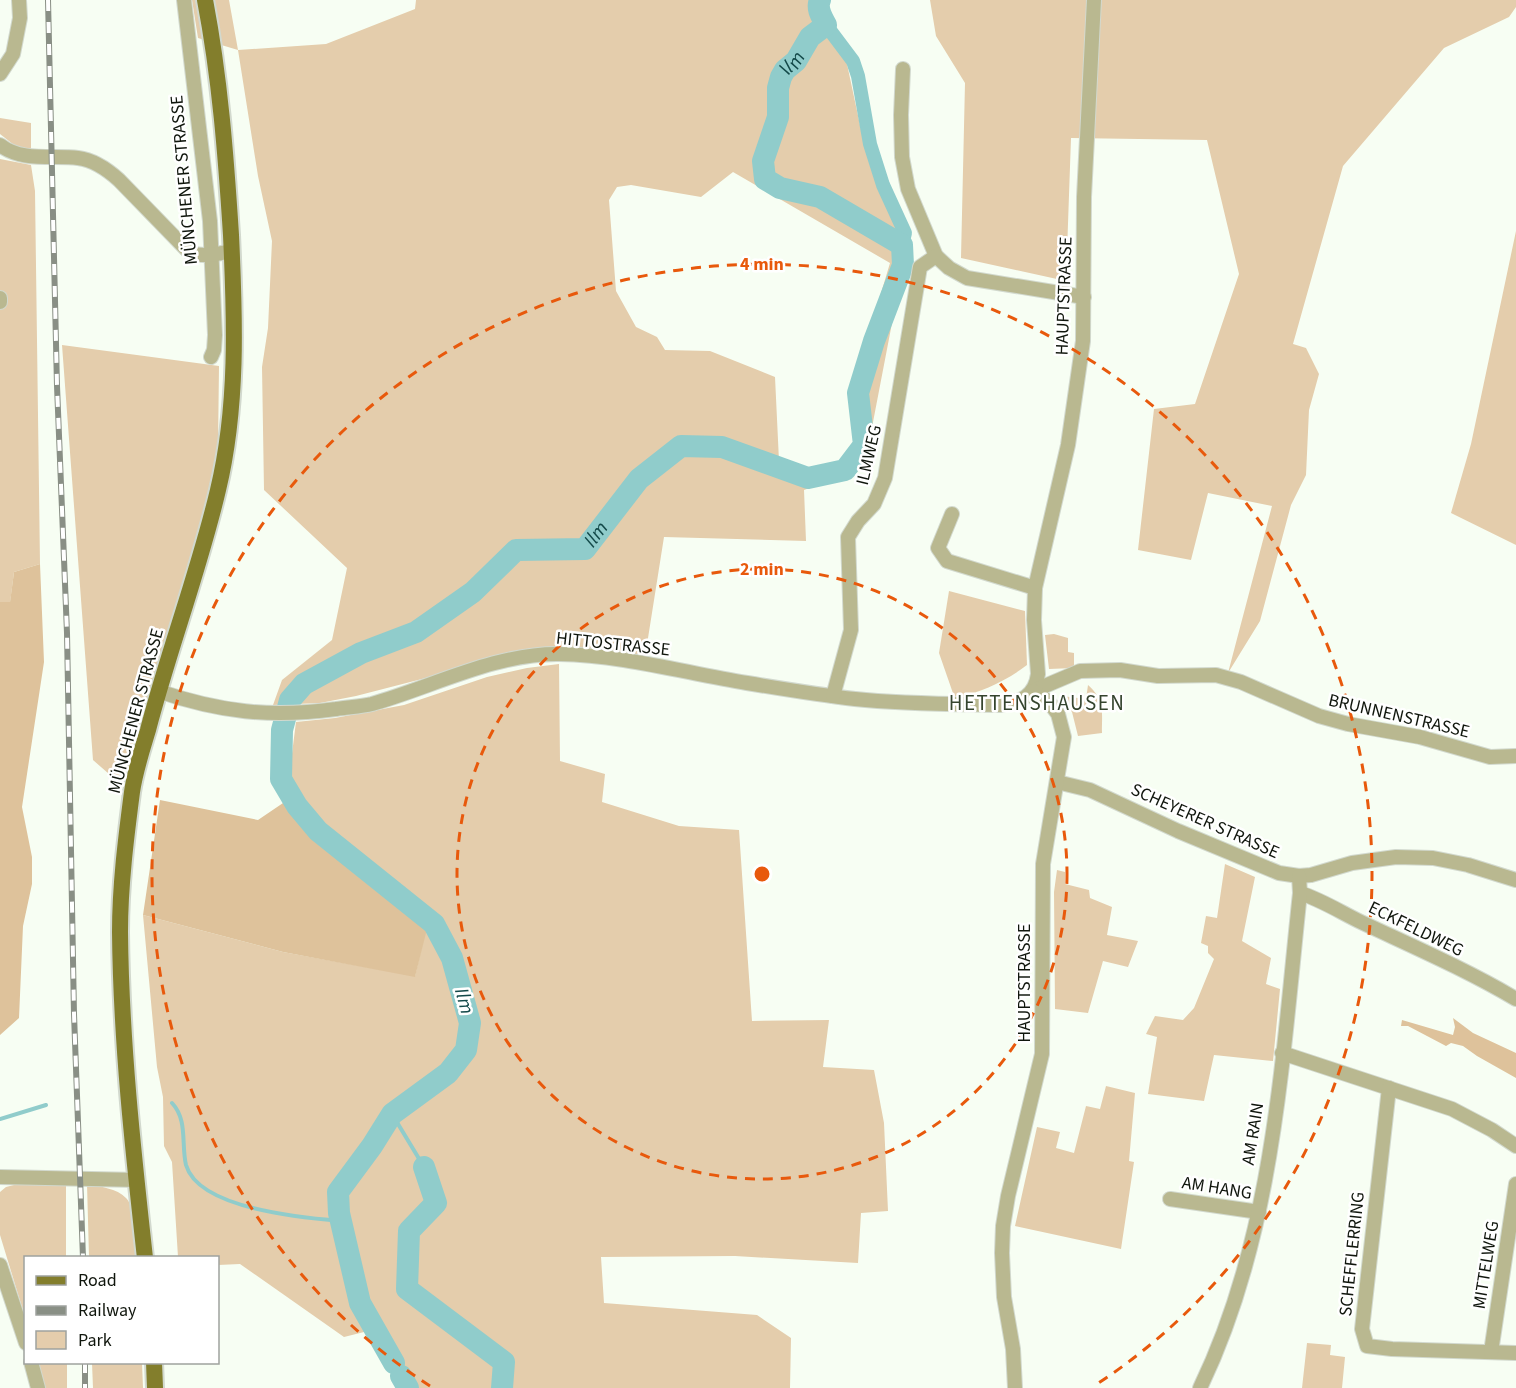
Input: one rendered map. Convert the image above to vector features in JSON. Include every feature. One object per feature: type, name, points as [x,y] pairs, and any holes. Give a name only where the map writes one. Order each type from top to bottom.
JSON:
[{"type":"main road","name":"MÜNCHENER STRASSE","points":[[145,1256],[136,1180],[122,1000],[121,919],[124,854],[133,786],[158,691],[206,538],[226,452],[231,418],[234,365],[234,317],[225,147],[211,30],[205,0]]},
{"type":"main road","points":[[154,1364],[155,1388]]},
{"type":"street","points":[[0,74],[13,54],[20,18],[19,0]]},
{"type":"street","name":"MÜNCHENER STRASSE","points":[[184,0],[210,221],[215,335],[211,357]]},
{"type":"street","name":"HAUPTSTRASSE","points":[[1015,1388],[1013,1349],[1003,1288],[1004,1226],[1010,1187],[1042,1054],[1042,864],[1063,750],[1063,726],[1058,714],[1049,702],[1033,691],[1038,675],[1034,620],[1035,588],[1068,445],[1083,341],[1086,152],[1094,0]]},
{"type":"street","points":[[903,69],[902,157],[910,195],[936,256],[949,268],[967,278],[1084,297]]},
{"type":"street","points":[[0,145],[18,153],[80,158],[94,163],[108,170],[119,180],[189,252],[196,255],[210,255],[231,251]]},
{"type":"street","name":"ILMWEG","points":[[833,696],[851,630],[848,537],[858,521],[874,504],[882,487],[897,412],[908,328],[919,270],[921,265],[936,256]]},
{"type":"street","points":[[952,514],[938,548],[947,561],[1035,588]]},
{"type":"street","name":"HITTOSTRASSE","points":[[158,691],[229,711],[264,714],[309,713],[370,704],[477,669],[523,658],[559,654],[635,661],[745,683],[833,696],[894,701],[1000,705],[1016,702],[1033,691]]},
{"type":"street","name":"BRUNNENSTRASSE","points":[[1033,691],[1080,671],[1120,670],[1158,676],[1216,675],[1241,682],[1319,716],[1348,724],[1420,737],[1490,757],[1516,756]]},
{"type":"street","name":"SCHEYERER STRASSE","points":[[1057,782],[1090,790],[1279,873],[1299,876],[1352,863],[1396,856],[1433,858],[1468,865],[1516,880]]},
{"type":"street","name":"AM RAIN","points":[[1200,1388],[1234,1309],[1259,1212],[1282,1053],[1300,893],[1299,876]]},
{"type":"street","name":"ECKFELDWEG","points":[[1300,893],[1316,898],[1516,999]]},
{"type":"street","points":[[1282,1053],[1452,1109],[1492,1130],[1516,1146]]},
{"type":"street","name":"SCHEFFLERRING","points":[[1389,1088],[1362,1329],[1367,1346],[1392,1349],[1516,1353]]},
{"type":"street","points":[[0,1177],[136,1180]]},
{"type":"street","name":"MITTELWEG","points":[[1491,1352],[1516,1184]]},
{"type":"street","name":"AM HANG","points":[[1170,1198],[1259,1212]]},
{"type":"street","points":[[0,1265],[24,1337]]},
{"type":"street","points":[[32,1364],[38,1388]]},
{"type":"green space","points":[[192,0],[229,0],[238,50],[198,38]]},
{"type":"green space","points":[[416,0],[820,0],[821,17],[844,50],[863,139],[907,245],[864,469],[804,490],[806,541],[664,537],[645,657],[562,647],[542,648],[356,696],[320,703],[273,705],[282,680],[332,640],[347,568],[264,490],[262,367],[268,328],[272,241],[258,176],[238,50],[326,44],[415,9]],"holes":[[[733,172],[890,263],[850,397],[857,444],[845,461],[802,471],[779,461],[775,377],[710,351],[665,350],[657,337],[636,327],[616,291],[609,200],[617,187],[631,185],[701,197]]]},
{"type":"green space","points":[[930,0],[1516,0],[1516,7],[1509,17],[1444,48],[1343,166],[1293,344],[1306,348],[1319,374],[1309,410],[1306,475],[1291,505],[1260,621],[1228,673],[1272,506],[1208,493],[1191,560],[1138,550],[1154,409],[1195,404],[1239,274],[1207,140],[1071,138],[1066,281],[961,258],[965,83],[936,36]]},
{"type":"green space","points":[[0,118],[31,123],[31,151],[19,149],[0,134]]},
{"type":"green space","points":[[0,159],[31,165],[35,191],[40,564],[14,572],[10,603],[0,602]]},
{"type":"green space","points":[[1516,231],[1516,545],[1451,513],[1471,444]]},
{"type":"green space","points":[[62,345],[219,366],[218,447],[197,541],[161,652],[125,788],[93,760]]},
{"type":"green space","points":[[949,591],[1025,611],[1027,665],[1010,677],[955,699],[939,653]]},
{"type":"green space","points":[[1054,634],[1068,638],[1068,652],[1074,653],[1074,668],[1049,669],[1045,635]]},
{"type":"green space","points":[[559,664],[560,761],[605,774],[602,802],[679,826],[739,830],[752,1021],[829,1020],[823,1067],[874,1070],[884,1123],[888,1211],[861,1213],[858,1263],[735,1256],[601,1257],[604,1303],[757,1315],[791,1338],[790,1388],[402,1388],[372,1330],[344,1337],[240,1264],[219,1265],[219,1256],[178,1256],[172,1162],[164,1146],[163,1097],[157,1067],[143,915],[283,952],[415,976],[426,929],[286,801],[296,722],[335,718],[404,705],[487,677]]},
{"type":"green space","points":[[1088,685],[1100,702],[1102,733],[1078,736],[1072,712],[1062,700],[1062,696],[1086,699]]},
{"type":"green space","points":[[1225,864],[1255,877],[1242,941],[1271,958],[1266,984],[1280,989],[1273,1061],[1214,1055],[1204,1101],[1148,1094],[1157,1037],[1146,1034],[1155,1016],[1183,1020],[1194,1008],[1214,959],[1208,953],[1208,946],[1201,943],[1206,916],[1217,918]]},
{"type":"green space","points":[[1057,870],[1065,872],[1065,884],[1089,890],[1090,898],[1112,907],[1107,935],[1138,941],[1128,967],[1103,961],[1088,1013],[1055,1009],[1054,892]]},
{"type":"green space","points":[[1106,1086],[1135,1093],[1129,1161],[1134,1162],[1121,1249],[1015,1226],[1037,1127],[1060,1132],[1056,1148],[1074,1153],[1086,1106],[1100,1109]]},
{"type":"green space","points":[[18,1184],[66,1185],[66,1256],[24,1256],[24,1314],[0,1235],[0,1192],[6,1187]]},
{"type":"green space","points":[[87,1184],[108,1188],[126,1198],[132,1209],[136,1256],[89,1256]]},
{"type":"green space","points":[[1307,1343],[1331,1345],[1330,1355],[1345,1357],[1342,1388],[1302,1388]]},
{"type":"green space","points":[[39,1364],[67,1364],[67,1388],[45,1388]]},
{"type":"green space","points":[[92,1364],[142,1364],[143,1388],[93,1388]]},
{"type":"shaded area","points":[[40,564],[44,662],[22,807],[32,857],[32,884],[23,926],[19,1018],[0,1035],[0,602],[10,602],[14,572]]},
{"type":"shaded area","points":[[160,800],[258,820],[286,801],[427,929],[415,977],[283,952],[143,915]]},
{"type":"shaded area","points":[[1453,1018],[1473,1033],[1516,1053],[1516,1078],[1463,1046],[1451,1043],[1446,1046],[1408,1026],[1401,1026],[1402,1020],[1453,1035],[1455,1027]]},
{"type":"waterway","name":"Ilm","points":[[394,1363],[360,1303],[339,1213],[338,1192],[392,1114],[448,1073],[466,1050],[470,1023],[452,958],[434,924],[318,831],[297,806],[281,779],[282,730],[290,700],[304,684],[361,653],[416,632],[473,592],[516,550],[585,549],[639,479],[681,446],[722,447],[808,478],[845,470],[864,445],[858,393],[874,341],[903,265],[902,245],[820,197],[780,188],[765,179],[763,161],[778,117],[778,88],[781,77],[785,70],[796,61],[810,37],[826,25],[819,10],[820,0]]},
{"type":"waterway","points":[[826,25],[853,61],[858,76],[870,144],[883,185],[905,233],[902,245]]},
{"type":"waterway","points":[[172,1103],[182,1125],[186,1165],[195,1180],[210,1192],[230,1201],[278,1214],[341,1221]]},
{"type":"waterway","points":[[0,1119],[46,1105]]},
{"type":"waterway","name":"Ilm","points":[[392,1114],[424,1167]]},
{"type":"waterway","name":"Ilm","points":[[424,1167],[436,1203],[409,1231],[407,1289],[504,1362],[502,1388]]},
{"type":"waterway","name":"Ilm","points":[[401,1376],[408,1388]]},
{"type":"railway","points":[[48,0],[57,386],[67,633],[74,1014],[83,1256]]},
{"type":"railway","points":[[85,1364],[85,1388]]},
{"type":"district","name":"HETTENSHAUSEN","points":[[1037,703]]}]
